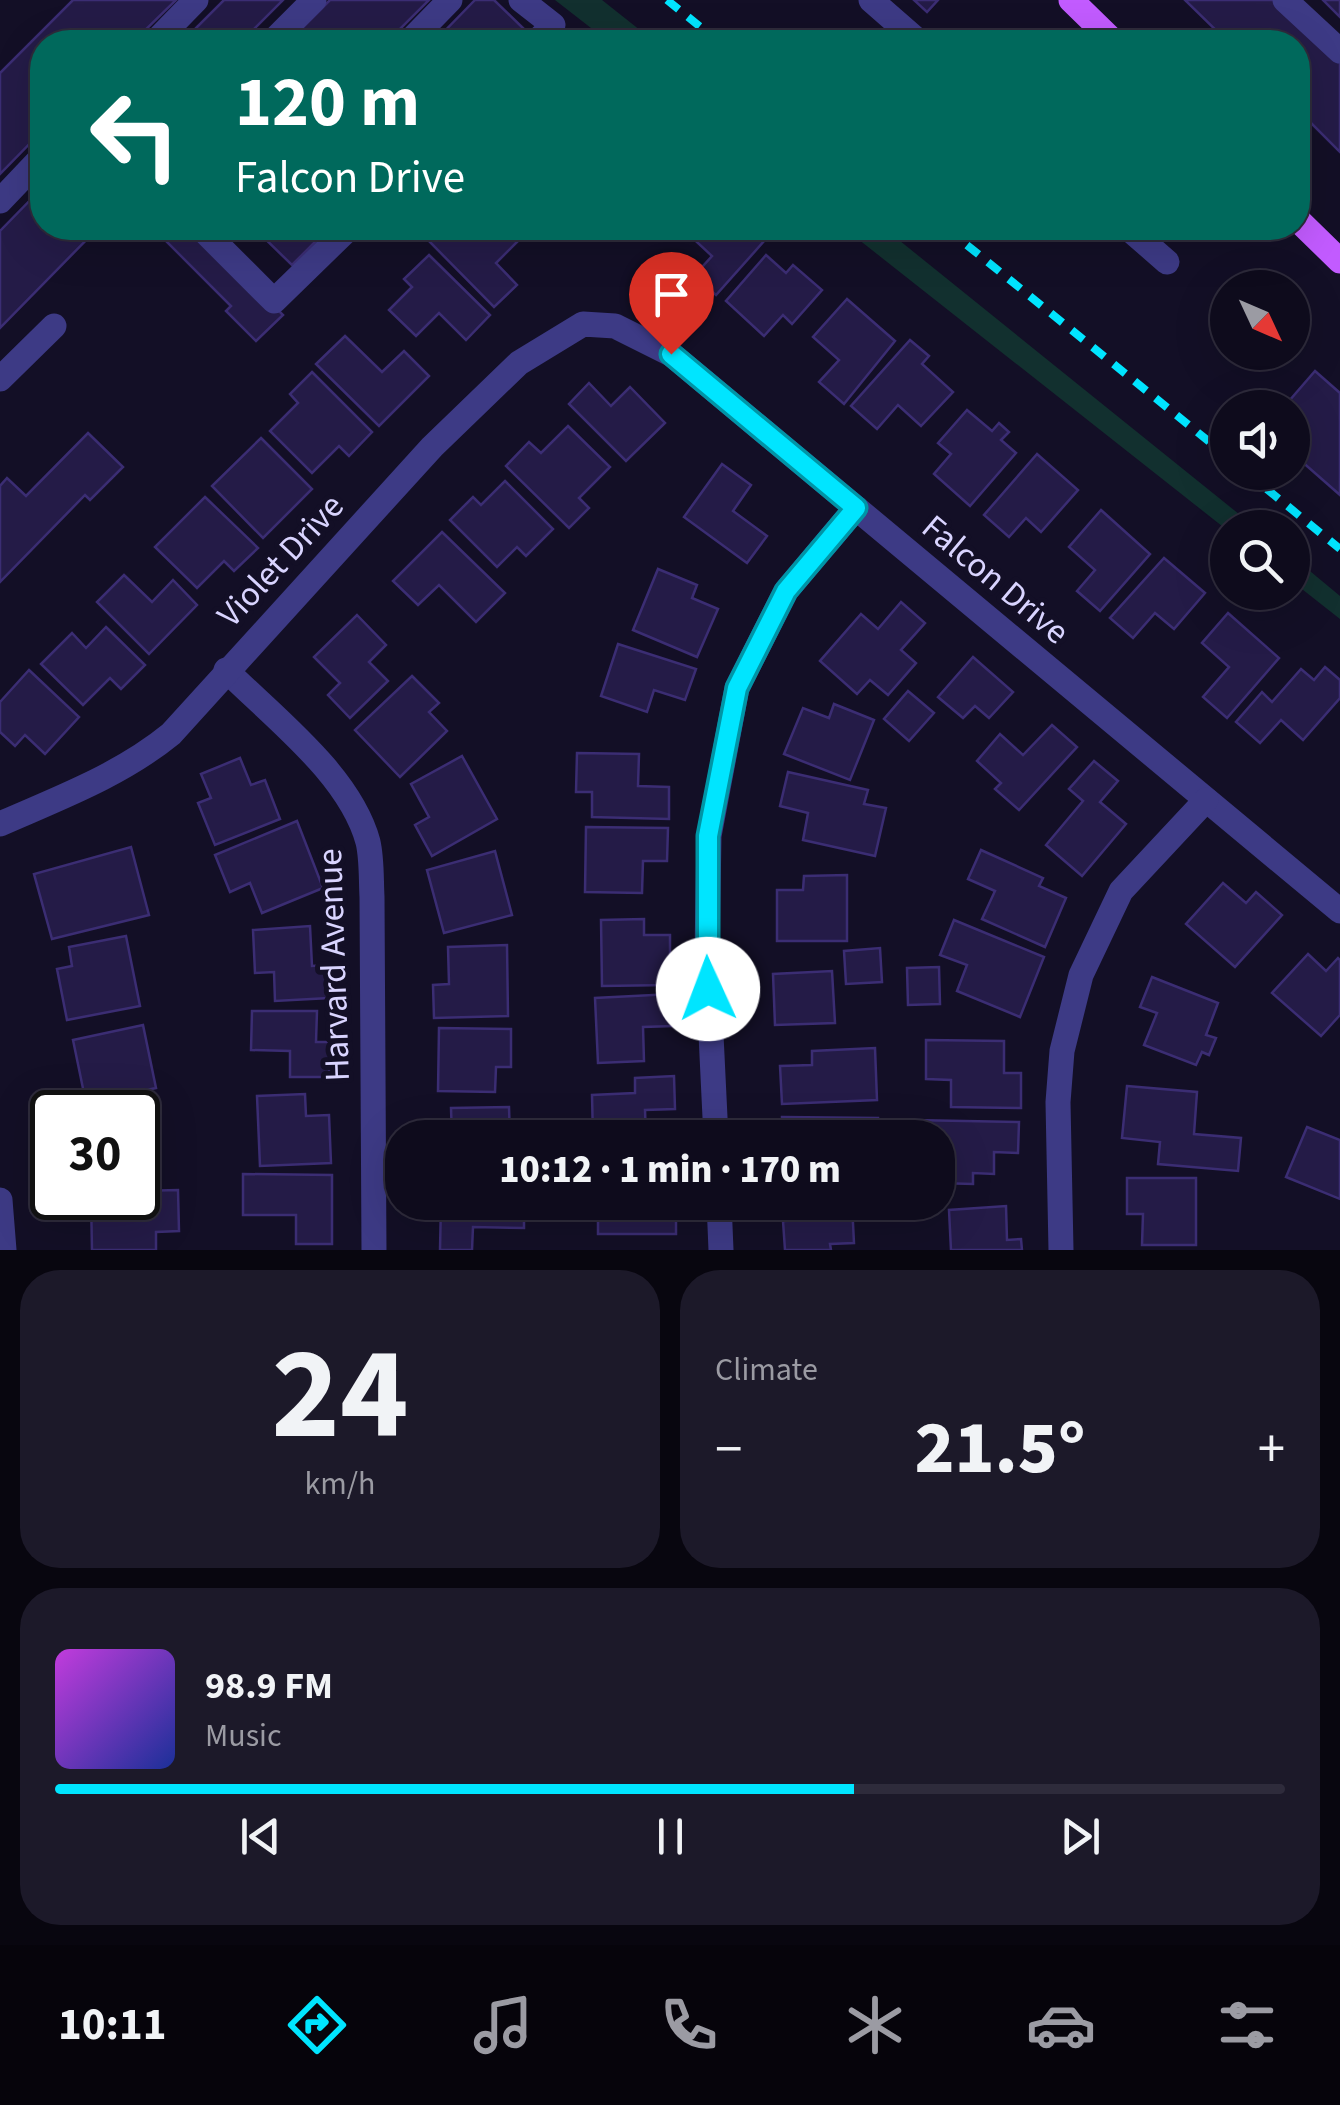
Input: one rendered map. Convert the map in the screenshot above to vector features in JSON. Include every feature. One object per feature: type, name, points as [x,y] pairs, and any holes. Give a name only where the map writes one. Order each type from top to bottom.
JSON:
[{"type":"main road","points":[[1079,3],[1103,30]]},
{"type":"main road","points":[[1310,232],[1340,261]]},
{"type":"street","points":[[167,30],[196,0]]},
{"type":"street","points":[[284,30],[314,0]]},
{"type":"street","points":[[420,30],[450,0]]},
{"type":"street","points":[[521,0],[553,25],[548,30]]},
{"type":"street","points":[[871,0],[905,30]]},
{"type":"street","points":[[1286,0],[1340,50]]},
{"type":"street","points":[[0,201],[30,170]]},
{"type":"street","points":[[220,240],[274,301],[336,240]]},
{"type":"street","points":[[1142,240],[1168,262]]},
{"type":"street","name":"Violet Drive","points":[[0,824],[102,779],[171,734],[432,446],[519,363],[583,324],[596,325]]},
{"type":"street","name":"Falcon Drive","points":[[596,325],[615,326],[671,354],[1340,911]]},
{"type":"street","points":[[0,379],[54,326]]},
{"type":"street","points":[[715,1120],[707,952],[708,836],[737,688],[786,591],[856,508]]},
{"type":"street","name":"Harvard Avenue","points":[[226,670],[327,770],[353,804],[369,844],[374,1250]]},
{"type":"street","points":[[1061,1250],[1058,1102],[1062,1052],[1081,974],[1120,890],[1206,800]]},
{"type":"street","points":[[0,1200],[4,1250]]},
{"type":"street","points":[[720,1220],[721,1250]]},
{"type":"green space","points":[[555,0],[602,0],[640,30],[594,30]]},
{"type":"green space","points":[[859,240],[899,240],[1234,510],[1210,510],[1210,517]]},
{"type":"green space","points":[[1310,571],[1340,596],[1340,619],[1310,595]]},
{"type":"building","points":[[73,0],[176,0],[145,30],[43,30]]},
{"type":"building","points":[[224,0],[283,0],[253,30],[194,30]]},
{"type":"building","points":[[330,0],[429,0],[399,30],[300,30]]},
{"type":"building","points":[[475,0],[494,0],[524,29],[523,30],[446,30]]},
{"type":"building","points":[[914,0],[938,0],[927,12]]},
{"type":"building","points":[[1185,0],[1277,0],[1308,30],[1216,30]]},
{"type":"building","points":[[1323,0],[1340,0],[1340,17]]},
{"type":"building","points":[[1310,32],[1340,61],[1340,152],[1310,122]]},
{"type":"building","points":[[30,43],[30,143],[0,174],[0,73]]},
{"type":"building","points":[[30,200],[30,240],[86,240],[0,328],[0,231]]},
{"type":"building","points":[[165,240],[207,240],[283,315],[256,341],[226,311],[231,306]]},
{"type":"building","points":[[266,240],[317,240],[292,265]]},
{"type":"building","points":[[428,240],[519,240],[496,263],[517,285],[494,307]]},
{"type":"building","points":[[695,240],[765,240],[716,295],[694,276],[712,256]]},
{"type":"building","points":[[429,255],[490,315],[466,340],[439,313],[416,336],[389,310],[412,287],[404,279]]},
{"type":"building","points":[[766,255],[786,273],[793,265],[822,290],[792,324],[783,315],[764,336],[726,301]]},
{"type":"building","points":[[847,299],[895,341],[844,404],[819,382],[839,360],[813,337]]},
{"type":"building","points":[[345,336],[382,372],[404,351],[429,376],[379,426],[316,364]]},
{"type":"building","points":[[910,340],[929,356],[922,364],[953,392],[921,426],[898,405],[877,429],[851,406]]},
{"type":"building","points":[[1315,371],[1340,393],[1340,495],[1310,469],[1310,390],[1299,390]]},
{"type":"building","points":[[312,372],[372,432],[349,456],[339,446],[312,473],[270,431],[298,403],[290,394]]},
{"type":"building","points":[[589,383],[611,406],[630,387],[665,423],[626,461],[569,404]]},
{"type":"building","points":[[967,410],[992,431],[999,423],[1009,432],[1001,440],[1016,453],[970,506],[934,474],[951,454],[938,443]]},
{"type":"building","points":[[568,426],[610,467],[579,498],[589,508],[569,528],[506,466],[529,442],[541,453]]},
{"type":"building","points":[[88,433],[123,467],[90,500],[85,495],[0,582],[0,486],[7,478],[26,496]]},
{"type":"building","points":[[261,438],[312,489],[263,538],[212,486]]},
{"type":"building","points":[[1037,454],[1078,490],[1041,532],[1026,518],[1009,537],[984,515]]},
{"type":"building","points":[[722,464],[751,485],[733,511],[767,536],[747,563],[684,517]]},
{"type":"building","points":[[505,481],[553,529],[526,556],[517,547],[497,567],[450,520],[473,497],[481,505]]},
{"type":"building","points":[[205,497],[258,548],[234,571],[224,561],[197,588],[155,547]]},
{"type":"building","points":[[1101,510],[1150,554],[1100,611],[1077,591],[1095,570],[1069,547]]},
{"type":"building","points":[[442,532],[505,593],[476,622],[439,585],[418,605],[393,581]]},
{"type":"building","points":[[1164,558],[1205,593],[1174,629],[1155,613],[1133,638],[1110,618]]},
{"type":"building","points":[[658,569],[697,585],[692,598],[718,609],[697,657],[633,630]]},
{"type":"building","points":[[124,575],[152,602],[173,580],[197,605],[149,654],[97,602]]},
{"type":"building","points":[[901,602],[925,623],[901,650],[916,663],[888,695],[870,680],[857,694],[820,661],[861,614],[878,629]]},
{"type":"building","points":[[1228,613],[1279,658],[1227,718],[1203,697],[1229,667],[1202,643]]},
{"type":"building","points":[[357,615],[386,645],[369,662],[388,681],[350,718],[328,695],[340,683],[314,657]]},
{"type":"building","points":[[106,627],[145,665],[121,689],[110,678],[83,705],[41,664],[72,633],[86,648]]},
{"type":"building","points":[[618,644],[696,669],[685,700],[654,690],[647,712],[601,696]]},
{"type":"building","points":[[973,657],[1013,692],[989,718],[975,706],[963,718],[938,697]]},
{"type":"building","points":[[1325,667],[1340,680],[1340,698],[1303,740],[1281,720],[1260,743],[1236,722],[1262,692],[1272,702],[1301,669],[1314,680]]},
{"type":"building","points":[[29,670],[79,717],[45,754],[25,735],[15,746],[0,732],[0,702]]},
{"type":"building","points":[[412,676],[439,703],[429,712],[447,731],[400,777],[355,730]]},
{"type":"building","points":[[908,691],[934,713],[909,741],[884,719]]},
{"type":"building","points":[[834,704],[874,720],[850,780],[784,754],[803,708],[829,718]]},
{"type":"building","points":[[1052,725],[1077,747],[1019,810],[995,789],[1001,783],[977,761],[1000,734],[1023,755]]},
{"type":"building","points":[[577,753],[639,754],[638,786],[669,787],[669,819],[592,817],[592,792],[576,792]]},
{"type":"building","points":[[462,756],[497,819],[432,856],[415,825],[429,817],[411,784]]},
{"type":"building","points":[[240,758],[251,785],[265,780],[280,819],[215,845],[198,803],[211,798],[201,774]]},
{"type":"building","points":[[1094,761],[1118,781],[1100,802],[1126,824],[1082,876],[1046,845],[1083,801],[1069,789]]},
{"type":"building","points":[[788,772],[868,790],[864,804],[886,808],[875,856],[803,840],[808,813],[780,806]]},
{"type":"building","points":[[297,821],[323,888],[262,913],[250,883],[230,892],[215,855]]},
{"type":"building","points":[[586,827],[668,828],[667,861],[643,861],[642,893],[585,892]]},
{"type":"building","points":[[131,847],[149,915],[52,939],[34,874]]},
{"type":"building","points":[[981,850],[1043,878],[1039,886],[1066,898],[1045,947],[982,919],[995,891],[968,879]]},
{"type":"building","points":[[495,851],[512,915],[444,933],[427,870]]},
{"type":"building","points":[[847,875],[847,941],[777,941],[777,890],[803,890],[804,876]]},
{"type":"building","points":[[1223,883],[1246,903],[1256,892],[1282,915],[1235,967],[1186,924]]},
{"type":"building","points":[[644,919],[644,935],[670,935],[670,985],[602,986],[601,920]]},
{"type":"building","points":[[954,920],[1044,957],[1020,1017],[957,991],[967,965],[940,955]]},
{"type":"building","points":[[310,926],[312,966],[327,965],[329,998],[275,1001],[274,972],[255,973],[253,930]]},
{"type":"building","points":[[126,936],[140,1006],[67,1020],[57,969],[72,966],[69,947]]},
{"type":"building","points":[[507,945],[508,1016],[434,1018],[433,985],[449,984],[448,947]]},
{"type":"building","points":[[880,948],[882,982],[846,984],[844,951]]},
{"type":"building","points":[[1308,954],[1326,971],[1340,960],[1340,1015],[1321,1036],[1272,993]]},
{"type":"building","points":[[939,967],[940,1004],[908,1005],[907,968]]},
{"type":"building","points":[[832,971],[835,1023],[775,1025],[773,974]]},
{"type":"building","points":[[1152,977],[1218,1003],[1206,1035],[1216,1038],[1209,1055],[1202,1052],[1196,1065],[1144,1045],[1157,1013],[1140,1007]]},
{"type":"building","points":[[672,994],[673,1026],[643,1027],[644,1061],[598,1063],[595,998]]},
{"type":"building","points":[[252,1011],[317,1011],[316,1042],[330,1042],[329,1077],[290,1077],[290,1051],[251,1050]]},
{"type":"building","points":[[143,1025],[156,1088],[83,1090],[73,1040]]},
{"type":"building","points":[[439,1028],[511,1029],[511,1067],[496,1067],[495,1092],[438,1091]]},
{"type":"building","points":[[926,1040],[1004,1041],[1004,1073],[1021,1073],[1021,1108],[951,1107],[951,1080],[926,1079]]},
{"type":"building","points":[[875,1048],[877,1100],[782,1104],[780,1066],[812,1065],[812,1051]]},
{"type":"building","points":[[674,1076],[675,1109],[645,1110],[645,1120],[593,1120],[592,1095],[635,1093],[635,1078]]},
{"type":"building","points":[[1127,1086],[1197,1092],[1194,1134],[1241,1138],[1238,1171],[1158,1164],[1160,1142],[1122,1138]]},
{"type":"building","points":[[305,1094],[306,1116],[329,1115],[331,1163],[260,1166],[257,1096]]},
{"type":"building","points":[[509,1107],[509,1120],[451,1120],[451,1108]]},
{"type":"building","points":[[782,1117],[878,1118],[878,1120]]},
{"type":"building","points":[[955,1121],[1019,1122],[1018,1153],[994,1152],[994,1174],[973,1173],[973,1184],[955,1183]]},
{"type":"building","points":[[1307,1127],[1340,1140],[1340,1199],[1286,1177]]},
{"type":"building","points":[[243,1174],[332,1175],[332,1244],[296,1244],[296,1215],[243,1215]]},
{"type":"building","points":[[1127,1178],[1196,1178],[1196,1245],[1142,1245],[1143,1214],[1127,1214]]},
{"type":"building","points":[[160,1190],[178,1190],[179,1231],[156,1232],[156,1250],[92,1250],[91,1220],[160,1220]]},
{"type":"building","points":[[1006,1206],[1007,1240],[1021,1239],[1022,1250],[951,1250],[950,1220],[955,1220],[955,1210]]},
{"type":"building","points":[[441,1220],[524,1220],[524,1228],[473,1227],[472,1250],[440,1250]]},
{"type":"building","points":[[598,1220],[676,1220],[676,1234],[598,1234]]},
{"type":"building","points":[[853,1220],[854,1243],[830,1244],[831,1250],[785,1250],[783,1221]]},
{"type":"railway","points":[[667,0],[704,30]]},
{"type":"railway","points":[[961,240],[1210,442]]},
{"type":"railway","points":[[1268,490],[1340,549]]},
{"type":"route","points":[[671,354],[856,508],[786,591],[737,688],[708,836],[708,989]]}]
